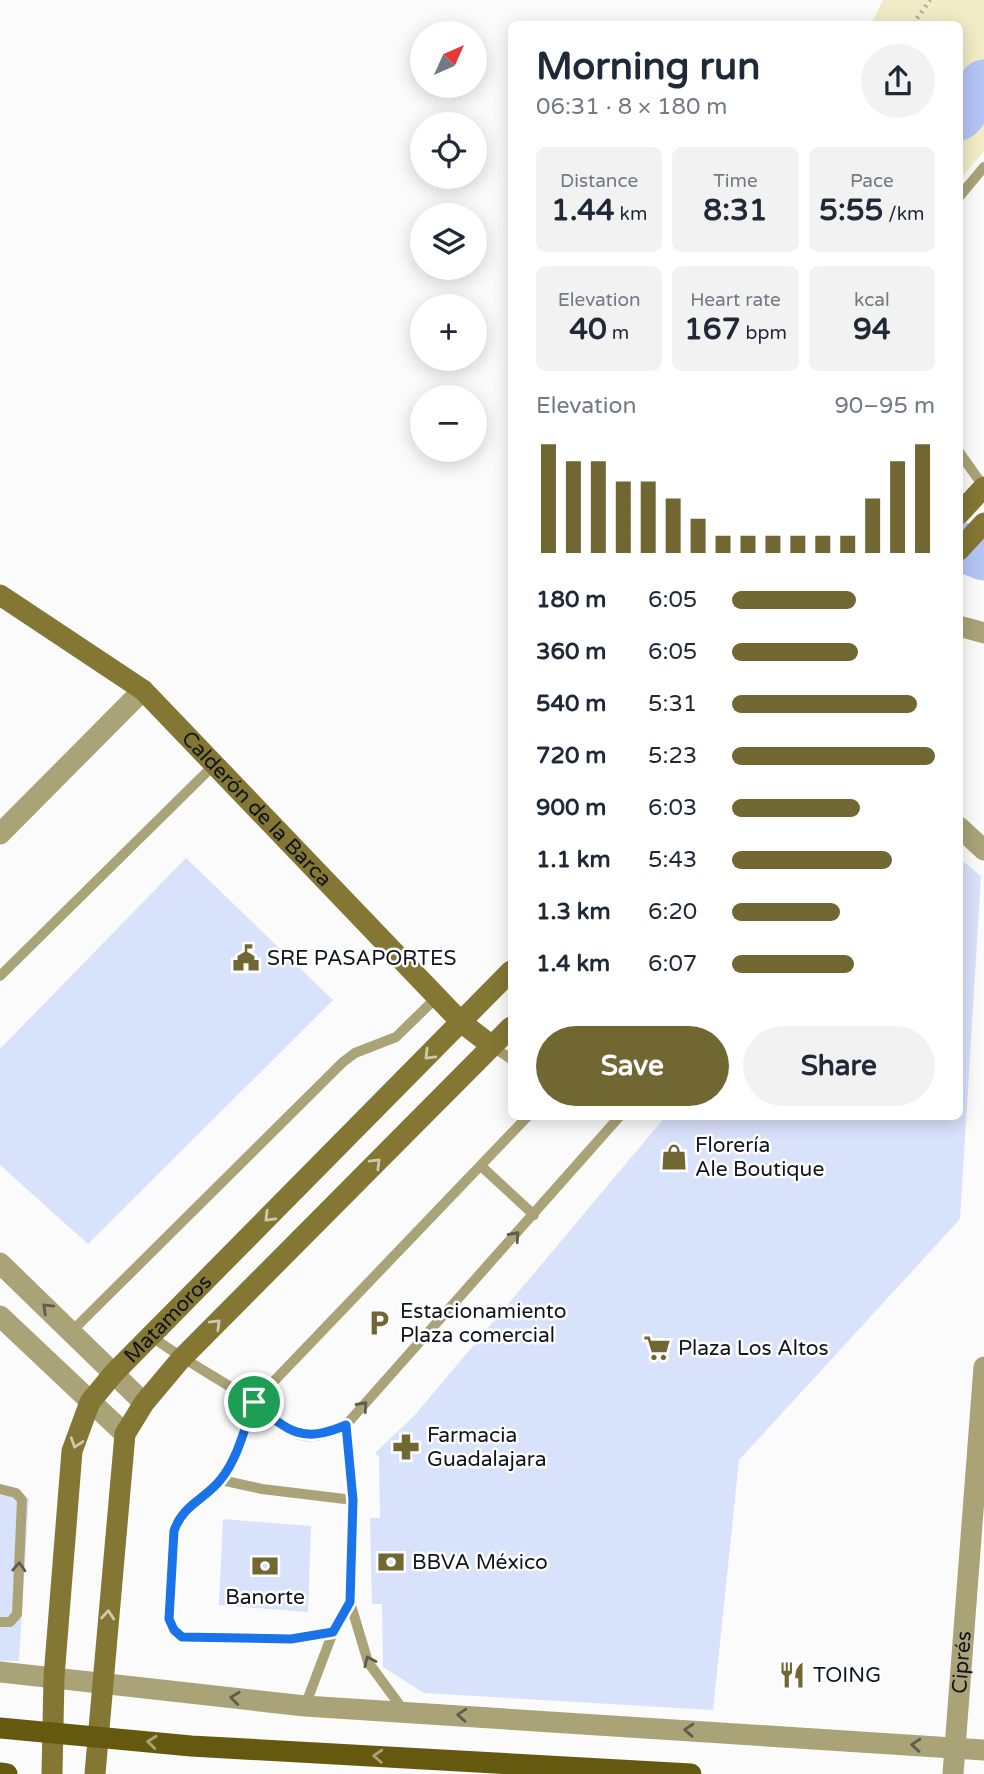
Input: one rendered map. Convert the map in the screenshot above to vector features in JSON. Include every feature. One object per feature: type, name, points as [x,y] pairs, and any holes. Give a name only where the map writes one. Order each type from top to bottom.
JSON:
[{"type":"main road","points":[[0,1728],[191,1746],[318,1752],[541,1770],[691,1774]]},
{"type":"main road","points":[[0,1773],[7,1774]]},
{"type":"street","points":[[963,510],[984,487]]},
{"type":"street","points":[[963,545],[982,524]]},
{"type":"street","name":"Calderón de la Barca","points":[[0,595],[143,690],[461,1022],[492,1046]]},
{"type":"street","points":[[963,626],[984,632]]},
{"type":"street","points":[[0,834],[143,690]]},
{"type":"street","points":[[963,831],[984,850]]},
{"type":"street","name":"Matamoros","points":[[52,1774],[54,1677],[72,1451],[90,1402],[114,1373],[508,974]]},
{"type":"street","name":"Matamoros","points":[[95,1774],[125,1434],[144,1404],[181,1359],[508,1030]]},
{"type":"street","points":[[0,1263],[144,1404]]},
{"type":"street","points":[[0,1316],[125,1434]]},
{"type":"street","name":"Ciprés","points":[[953,1774],[984,1367]]},
{"type":"street","points":[[0,1672],[305,1706],[984,1750]]},
{"type":"lane","points":[[963,192],[984,167]]},
{"type":"lane","points":[[963,458],[984,487]]},
{"type":"lane","points":[[0,976],[215,764]]},
{"type":"lane","points":[[71,1332],[343,1062],[355,1053],[396,1037],[437,997]]},
{"type":"lane","points":[[492,1046],[508,1057]]},
{"type":"lane","points":[[333,1632],[291,1639],[182,1637],[174,1630],[169,1619],[174,1531],[178,1517],[221,1480],[236,1452],[254,1402],[524,1120]]},
{"type":"lane","points":[[151,1336],[181,1359],[254,1402],[283,1427],[304,1436],[323,1435],[346,1425],[617,1120]]},
{"type":"lane","points":[[481,1166],[534,1215]]},
{"type":"lane","points":[[346,1425],[353,1500],[350,1602],[368,1662],[404,1712]]},
{"type":"lane","points":[[221,1480],[262,1489],[353,1500]]},
{"type":"lane","points":[[0,1489],[16,1493],[22,1500],[17,1614],[10,1622],[0,1622]]},
{"type":"lane","points":[[305,1706],[333,1632],[350,1602]]},
{"type":"path","points":[[916,21],[930,0]]},
{"type":"shaded area","points":[[883,0],[984,0],[984,151],[963,176],[963,21],[872,21]]},
{"type":"building","points":[[186,858],[333,1000],[88,1244],[0,1165],[0,1049]]},
{"type":"building","name":"Plaza Los Altos","points":[[963,861],[981,876],[960,1219],[739,1460],[713,1710],[424,1693],[383,1667],[382,1604],[372,1604],[370,1518],[380,1518],[379,1457],[375,1453],[415,1415],[663,1120],[963,1120]]},
{"type":"building","points":[[0,1495],[29,1498],[19,1661],[0,1661]]},
{"type":"building","name":"Banorte","points":[[223,1519],[311,1526],[308,1612],[219,1605]]},
{"type":"waterway","points":[[963,111],[984,84]]},
{"type":"waterway","points":[[963,548],[984,556]]},
{"type":"place","name":"SRE PASAPORTES","points":[[246,958]]},
{"type":"place","name":"Florería Ale Boutique","points":[[674,1157]]},
{"type":"place","name":"Estacionamiento Plaza comercial","points":[[379,1323]]},
{"type":"place","name":"Plaza Los Altos","points":[[657,1348]]},
{"type":"place","name":"Farmacia Guadalajara","points":[[406,1447]]},
{"type":"place","name":"BBVA México","points":[[391,1562]]},
{"type":"place","name":"Banorte","points":[[265,1566]]},
{"type":"place","name":"TOING","points":[[792,1675]]},
{"type":"route","points":[[254,1402],[283,1427],[304,1436],[323,1435],[346,1425],[353,1500],[350,1602],[333,1632],[291,1639],[182,1637],[174,1630],[169,1619],[174,1531],[178,1517],[194,1500],[221,1480],[236,1452],[254,1402]]}]
